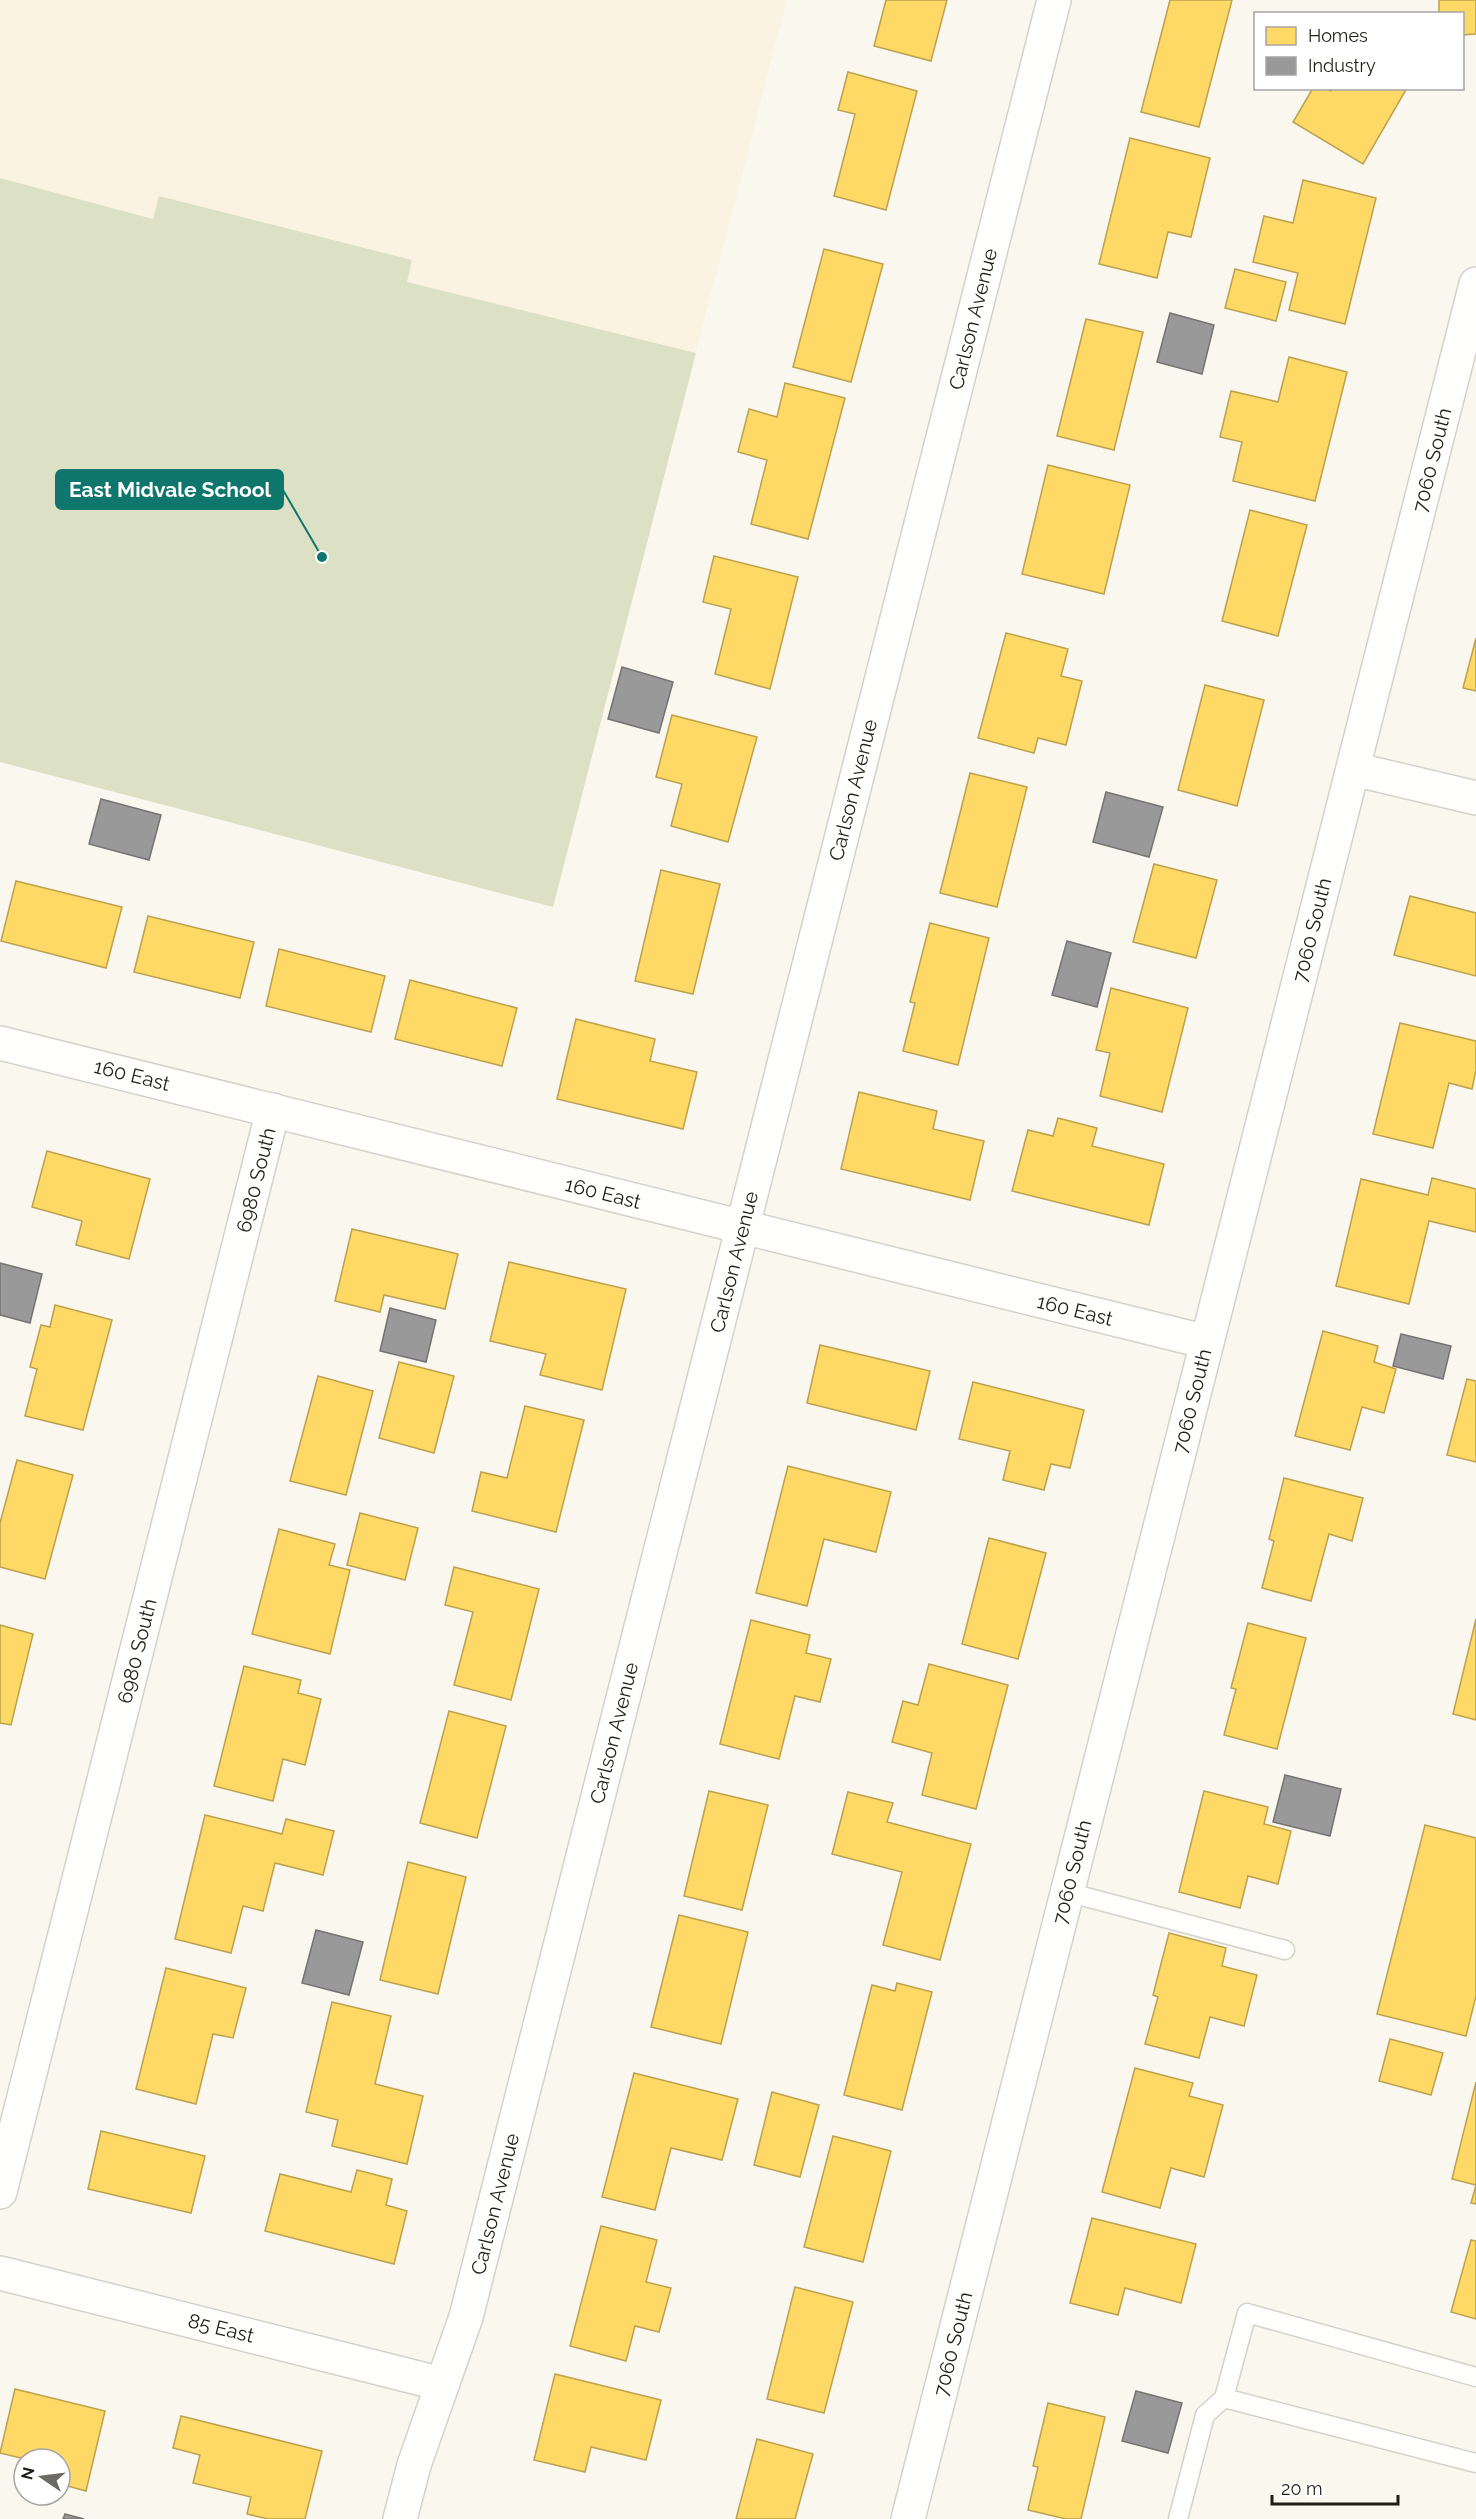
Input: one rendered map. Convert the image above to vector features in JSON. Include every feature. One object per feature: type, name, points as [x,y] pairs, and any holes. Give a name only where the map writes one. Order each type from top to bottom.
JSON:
[{"type":"street","name":"Carlson Avenue","points":[[400,2519],[414,2465],[469,2305],[1054,0]]},
{"type":"street","name":"7060 South","points":[[908,2519],[1476,284]]},
{"type":"street","points":[[1353,769],[1476,798]]},
{"type":"street","name":"160 East","points":[[0,1043],[742,1229],[1207,1342]]},
{"type":"street","name":"6980 South","points":[[0,2192],[273,1110]]},
{"type":"street","name":"85 East","points":[[0,2272],[442,2384]]},
{"type":"lane","points":[[1067,1892],[1285,1950]]},
{"type":"lane","points":[[1178,2519],[1205,2415],[1224,2398],[1247,2313],[1476,2377]]},
{"type":"lane","points":[[1224,2398],[1476,2463]]},
{"type":"shaded area","points":[[0,0],[787,0],[553,907],[0,762]]},
{"type":"green space","points":[[0,178],[153,219],[159,196],[412,260],[407,282],[696,353],[553,907],[0,762]]},
{"type":"building: Homes","points":[[886,0],[947,0],[931,61],[874,46]]},
{"type":"building: Homes","points":[[1170,0],[1232,0],[1199,127],[1141,112]]},
{"type":"building: Homes","points":[[1439,0],[1476,0],[1476,34],[1464,35],[1464,12],[1439,12]]},
{"type":"building: Homes","points":[[848,72],[917,91],[886,210],[834,196],[855,114],[838,110]]},
{"type":"building: Homes","points":[[1312,90],[1406,90],[1363,164],[1293,122]]},
{"type":"building: Homes","points":[[1130,138],[1210,158],[1191,237],[1168,232],[1157,278],[1099,264]]},
{"type":"building: Homes","points":[[1303,180],[1376,198],[1345,324],[1289,310],[1298,273],[1253,262],[1264,216],[1293,223]]},
{"type":"building: Homes","points":[[824,249],[883,264],[851,382],[793,367]]},
{"type":"building: Homes","points":[[1235,269],[1286,282],[1276,321],[1225,308]]},
{"type":"building: Homes","points":[[1086,319],[1143,332],[1114,450],[1057,436]]},
{"type":"building: Homes","points":[[1289,357],[1347,372],[1315,501],[1233,481],[1242,442],[1220,437],[1231,391],[1278,402]]},
{"type":"building: Homes","points":[[785,383],[845,398],[808,539],[751,524],[767,460],[738,452],[749,409],[777,417]]},
{"type":"building: Homes","points":[[1048,465],[1130,485],[1104,594],[1022,574]]},
{"type":"building: Homes","points":[[1250,510],[1307,525],[1278,636],[1222,621]]},
{"type":"building: Homes","points":[[714,556],[798,577],[770,689],[715,674],[731,609],[703,602]]},
{"type":"building: Homes","points":[[1006,633],[1068,649],[1061,676],[1082,681],[1066,745],[1038,738],[1034,753],[978,738]]},
{"type":"building: Homes","points":[[1476,638],[1476,691],[1463,688]]},
{"type":"building: Homes","points":[[1205,685],[1264,700],[1237,806],[1178,790]]},
{"type":"building: Homes","points":[[672,715],[757,737],[728,842],[671,826],[682,784],[656,777]]},
{"type":"building: Homes","points":[[970,773],[1027,787],[997,907],[940,893]]},
{"type":"building: Homes","points":[[1154,864],[1217,880],[1196,958],[1133,942]]},
{"type":"building: Homes","points":[[661,870],[720,884],[693,994],[635,981]]},
{"type":"building: Homes","points":[[16,881],[122,907],[106,968],[1,941]]},
{"type":"building: Homes","points":[[1410,896],[1476,913],[1476,976],[1394,955]]},
{"type":"building: Homes","points":[[148,916],[254,942],[240,998],[134,972]]},
{"type":"building: Homes","points":[[930,923],[989,938],[958,1065],[903,1051],[915,1003],[910,1002]]},
{"type":"building: Homes","points":[[279,949],[385,976],[371,1032],[266,1006]]},
{"type":"building: Homes","points":[[410,980],[517,1008],[502,1066],[395,1039]]},
{"type":"building: Homes","points":[[1111,988],[1188,1008],[1162,1112],[1100,1096],[1110,1053],[1096,1050]]},
{"type":"building: Homes","points":[[576,1019],[655,1039],[650,1061],[697,1072],[683,1129],[557,1099]]},
{"type":"building: Homes","points":[[1400,1023],[1476,1041],[1476,1070],[1472,1089],[1449,1083],[1433,1148],[1373,1134]]},
{"type":"building: Homes","points":[[859,1092],[937,1111],[933,1129],[984,1141],[970,1200],[841,1169]]},
{"type":"building: Homes","points":[[1058,1118],[1097,1128],[1092,1146],[1164,1164],[1149,1225],[1012,1191],[1028,1130],[1053,1136]]},
{"type":"building: Homes","points":[[47,1151],[150,1179],[129,1259],[76,1245],[82,1221],[32,1207]]},
{"type":"building: Homes","points":[[1432,1178],[1476,1189],[1476,1232],[1429,1221],[1409,1304],[1336,1286],[1361,1179],[1428,1195]]},
{"type":"building: Homes","points":[[352,1229],[458,1254],[445,1309],[384,1295],[380,1312],[335,1301]]},
{"type":"building: Homes","points":[[509,1262],[626,1289],[602,1390],[540,1375],[546,1354],[490,1341]]},
{"type":"building: Homes","points":[[55,1305],[112,1320],[83,1430],[25,1416],[37,1369],[30,1367],[41,1325],[50,1327]]},
{"type":"building: Homes","points":[[1323,1331],[1378,1346],[1374,1362],[1396,1369],[1384,1413],[1362,1407],[1350,1450],[1295,1436]]},
{"type":"building: Homes","points":[[820,1345],[930,1371],[916,1430],[807,1403]]},
{"type":"building: Homes","points":[[399,1362],[454,1376],[434,1453],[379,1438]]},
{"type":"building: Homes","points":[[318,1376],[373,1391],[346,1495],[290,1481]]},
{"type":"building: Homes","points":[[1467,1379],[1476,1381],[1476,1462],[1447,1455]]},
{"type":"building: Homes","points":[[973,1382],[1084,1410],[1070,1468],[1051,1464],[1044,1490],[1003,1480],[1010,1451],[959,1439]]},
{"type":"building: Homes","points":[[525,1406],[584,1420],[556,1532],[472,1511],[481,1472],[507,1478]]},
{"type":"building: Homes","points":[[17,1460],[73,1475],[45,1579],[0,1567],[0,1523]]},
{"type":"building: Homes","points":[[788,1466],[891,1492],[876,1552],[824,1539],[807,1606],[756,1593]]},
{"type":"building: Homes","points":[[1284,1478],[1363,1498],[1352,1541],[1329,1534],[1311,1601],[1262,1588],[1274,1541],[1269,1539]]},
{"type":"building: Homes","points":[[360,1513],[418,1528],[405,1580],[347,1565]]},
{"type":"building: Homes","points":[[279,1529],[335,1544],[329,1565],[350,1570],[330,1654],[252,1634]]},
{"type":"building: Homes","points":[[989,1538],[1046,1553],[1018,1659],[962,1644]]},
{"type":"building: Homes","points":[[454,1567],[539,1589],[511,1700],[454,1685],[473,1612],[445,1605]]},
{"type":"building: Homes","points":[[1476,1619],[1476,1720],[1453,1714]]},
{"type":"building: Homes","points":[[751,1620],[810,1635],[806,1653],[831,1659],[820,1702],[795,1696],[779,1759],[720,1744]]},
{"type":"building: Homes","points":[[1248,1623],[1306,1638],[1277,1749],[1224,1735],[1236,1689],[1231,1688]]},
{"type":"building: Homes","points":[[0,1625],[33,1634],[11,1725],[0,1723]]},
{"type":"building: Homes","points":[[929,1664],[1008,1685],[976,1809],[922,1795],[932,1753],[892,1742],[903,1701],[918,1705]]},
{"type":"building: Homes","points":[[244,1666],[301,1680],[298,1693],[321,1699],[305,1765],[283,1759],[273,1801],[214,1786]]},
{"type":"building: Homes","points":[[449,1711],[506,1726],[477,1838],[420,1823]]},
{"type":"building: Homes","points":[[709,1791],[768,1805],[742,1910],[684,1896]]},
{"type":"building: Homes","points":[[1204,1791],[1268,1807],[1264,1824],[1291,1831],[1278,1884],[1248,1876],[1240,1908],[1179,1892]]},
{"type":"building: Homes","points":[[848,1792],[893,1803],[887,1822],[971,1844],[940,1960],[883,1945],[902,1872],[832,1854]]},
{"type":"building: Homes","points":[[205,1815],[282,1834],[286,1819],[334,1831],[323,1875],[275,1863],[263,1911],[243,1906],[231,1953],[175,1939]]},
{"type":"building: Homes","points":[[1425,1825],[1476,1838],[1476,1996],[1466,2036],[1377,2014]]},
{"type":"building: Homes","points":[[408,1862],[466,1877],[438,1994],[380,1980]]},
{"type":"building: Homes","points":[[679,1915],[748,1932],[721,2044],[651,2027]]},
{"type":"building: Homes","points":[[1169,1933],[1226,1948],[1222,1966],[1257,1975],[1244,2026],[1210,2017],[1199,2058],[1145,2044],[1158,1997],[1153,1995]]},
{"type":"building: Homes","points":[[166,1968],[246,1988],[233,2038],[213,2034],[196,2104],[136,2089]]},
{"type":"building: Homes","points":[[897,1983],[932,1992],[902,2110],[844,2095],[872,1985],[895,1991]]},
{"type":"building: Homes","points":[[332,2002],[391,2016],[375,2084],[423,2096],[407,2164],[332,2146],[338,2120],[306,2112]]},
{"type":"building: Homes","points":[[1390,2039],[1443,2053],[1431,2095],[1379,2081]]},
{"type":"building: Homes","points":[[1135,2068],[1193,2083],[1189,2096],[1223,2105],[1204,2177],[1171,2168],[1160,2208],[1102,2192]]},
{"type":"building: Homes","points":[[634,2073],[738,2099],[722,2160],[671,2148],[655,2210],[602,2197]]},
{"type":"building: Homes","points":[[1476,2082],[1476,2185],[1452,2179]]},
{"type":"building: Homes","points":[[772,2092],[819,2105],[800,2177],[754,2165]]},
{"type":"building: Homes","points":[[101,2131],[205,2156],[191,2213],[88,2189]]},
{"type":"building: Homes","points":[[833,2136],[891,2151],[863,2262],[804,2247]]},
{"type":"building: Homes","points":[[357,2170],[392,2179],[386,2205],[407,2211],[394,2264],[265,2231],[280,2174],[351,2192]]},
{"type":"building: Homes","points":[[1476,2185],[1476,2204],[1471,2203]]},
{"type":"building: Homes","points":[[1092,2218],[1196,2244],[1181,2303],[1125,2288],[1118,2315],[1070,2303]]},
{"type":"building: Homes","points":[[601,2226],[657,2240],[646,2282],[671,2288],[659,2332],[635,2326],[626,2361],[570,2346]]},
{"type":"building: Homes","points":[[1471,2240],[1476,2241],[1476,2319],[1451,2312]]},
{"type":"building: Homes","points":[[795,2287],[853,2302],[824,2413],[767,2399]]},
{"type":"building: Homes","points":[[555,2374],[661,2400],[646,2460],[591,2447],[585,2472],[534,2460]]},
{"type":"building: Homes","points":[[15,2389],[105,2411],[86,2491],[72,2487],[72,2447],[12,2447],[12,2456],[0,2453]]},
{"type":"building: Homes","points":[[1048,2403],[1105,2417],[1081,2519],[1066,2519],[1028,2510],[1038,2467],[1033,2466]]},
{"type":"building: Homes","points":[[181,2416],[322,2451],[305,2519],[268,2519],[247,2514],[251,2497],[193,2483],[200,2455],[173,2448]]},
{"type":"building: Homes","points":[[757,2439],[813,2454],[795,2519],[736,2519]]},
{"type":"building: Industry","points":[[1170,313],[1214,325],[1202,374],[1157,362]]},
{"type":"building: Industry","points":[[622,667],[673,682],[659,733],[608,719]]},
{"type":"building: Industry","points":[[1106,792],[1163,807],[1149,857],[1093,842]]},
{"type":"building: Industry","points":[[101,799],[161,815],[149,860],[89,844]]},
{"type":"building: Industry","points":[[1067,941],[1111,953],[1097,1007],[1052,995]]},
{"type":"building: Industry","points":[[0,1263],[42,1274],[30,1323],[0,1315]]},
{"type":"building: Industry","points":[[390,1308],[436,1320],[426,1362],[380,1351]]},
{"type":"building: Industry","points":[[1401,1334],[1451,1346],[1443,1379],[1393,1366]]},
{"type":"building: Industry","points":[[1285,1775],[1341,1789],[1330,1836],[1273,1822]]},
{"type":"building: Industry","points":[[316,1930],[363,1942],[349,1995],[302,1983]]},
{"type":"building: Industry","points":[[1136,2391],[1182,2403],[1168,2453],[1122,2441]]},
{"type":"building: Industry","points":[[65,2514],[84,2519],[63,2519]]},
{"type":"place","name":"East Midvale School","points":[[322,557]]}]
